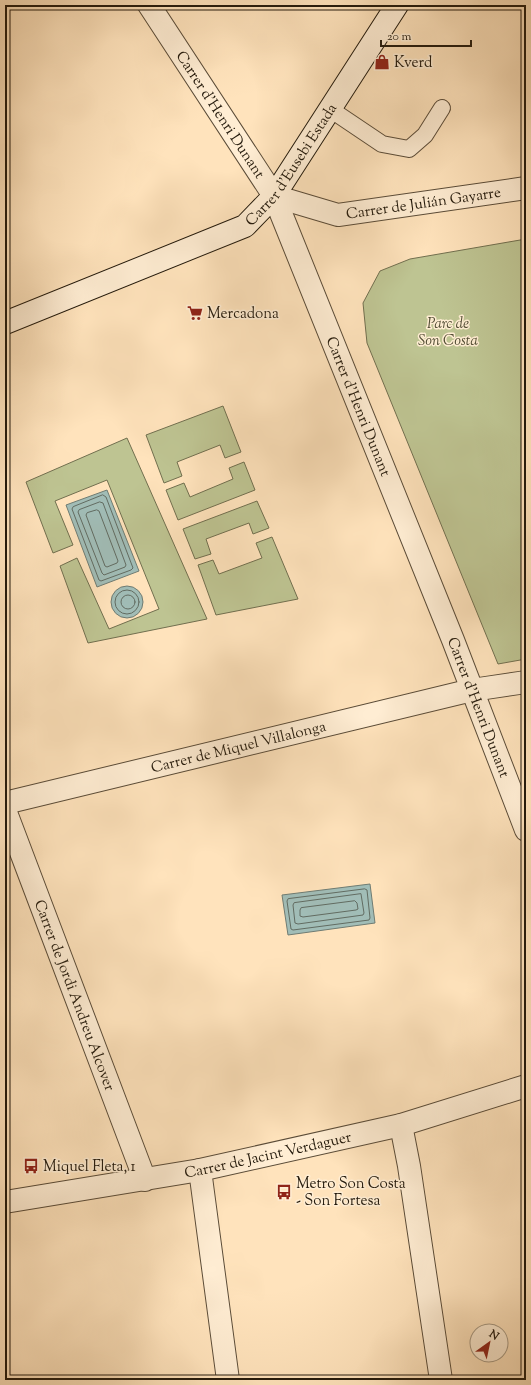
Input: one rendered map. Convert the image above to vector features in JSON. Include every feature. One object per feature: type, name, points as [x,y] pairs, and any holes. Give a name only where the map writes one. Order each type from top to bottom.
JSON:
[{"type":"street","name":"Carrer d'Henri Dunant","points":[[148,5],[274,196],[472,690],[526,830]]},
{"type":"street","name":"Carrer d'Eusebi Estada","points":[[5,323],[245,226],[274,196],[397,5]]},
{"type":"street","name":"Carrer de Julián Gayarre","points":[[274,196],[338,215],[526,188]]},
{"type":"street","name":"Carrer de Miquel Villalonga","points":[[5,803],[472,690],[526,682]]},
{"type":"street","name":"Carrer de Jordi Andreu Alcover","points":[[5,810],[145,1180]]},
{"type":"street","name":"Carrer de Jacint Verdaguer","points":[[5,1202],[200,1170],[401,1125],[526,1086]]},
{"type":"street","points":[[401,1125],[441,1380]]},
{"type":"street","points":[[200,1170],[228,1380]]},
{"type":"lane","points":[[330,109],[382,144],[409,148],[425,135],[442,108]]},
{"type":"green space","name":"Parc de Son Costa","points":[[526,239],[526,659],[498,664],[367,343],[363,303],[380,271],[410,259]]},
{"type":"green space","points":[[223,406],[241,452],[225,458],[220,445],[177,462],[182,476],[164,483],[146,435]]},
{"type":"green space","points":[[127,438],[207,619],[88,643],[60,566],[77,558],[109,629],[159,609],[107,480],[55,501],[73,545],[53,553],[26,482]]},
{"type":"green space","points":[[244,462],[255,490],[178,520],[166,490],[184,483],[190,497],[233,479],[229,468]]},
{"type":"green space","points":[[257,501],[269,528],[253,534],[249,523],[206,539],[211,554],[195,559],[183,529]]},
{"type":"green space","points":[[272,537],[298,599],[216,615],[198,565],[213,560],[219,574],[262,558],[256,543]]},
{"type":"water","points":[[107,490],[139,571],[97,587],[66,505]]},
{"type":"water","points":[[124,586],[130,586],[140,593],[143,602],[142,608],[136,615],[130,618],[124,618],[114,611],[111,605],[111,599],[118,589]]},
{"type":"water","points":[[370,884],[375,923],[288,935],[282,895]]},
{"type":"place","name":"Kverd","points":[[382,62]]},
{"type":"place","name":"Mercadona","points":[[195,313]]},
{"type":"place","name":"Miquel Fleta, 1","points":[[31,1166]]},
{"type":"place","name":"Metro Son Costa - Son Fortesa","points":[[284,1192]]}]
